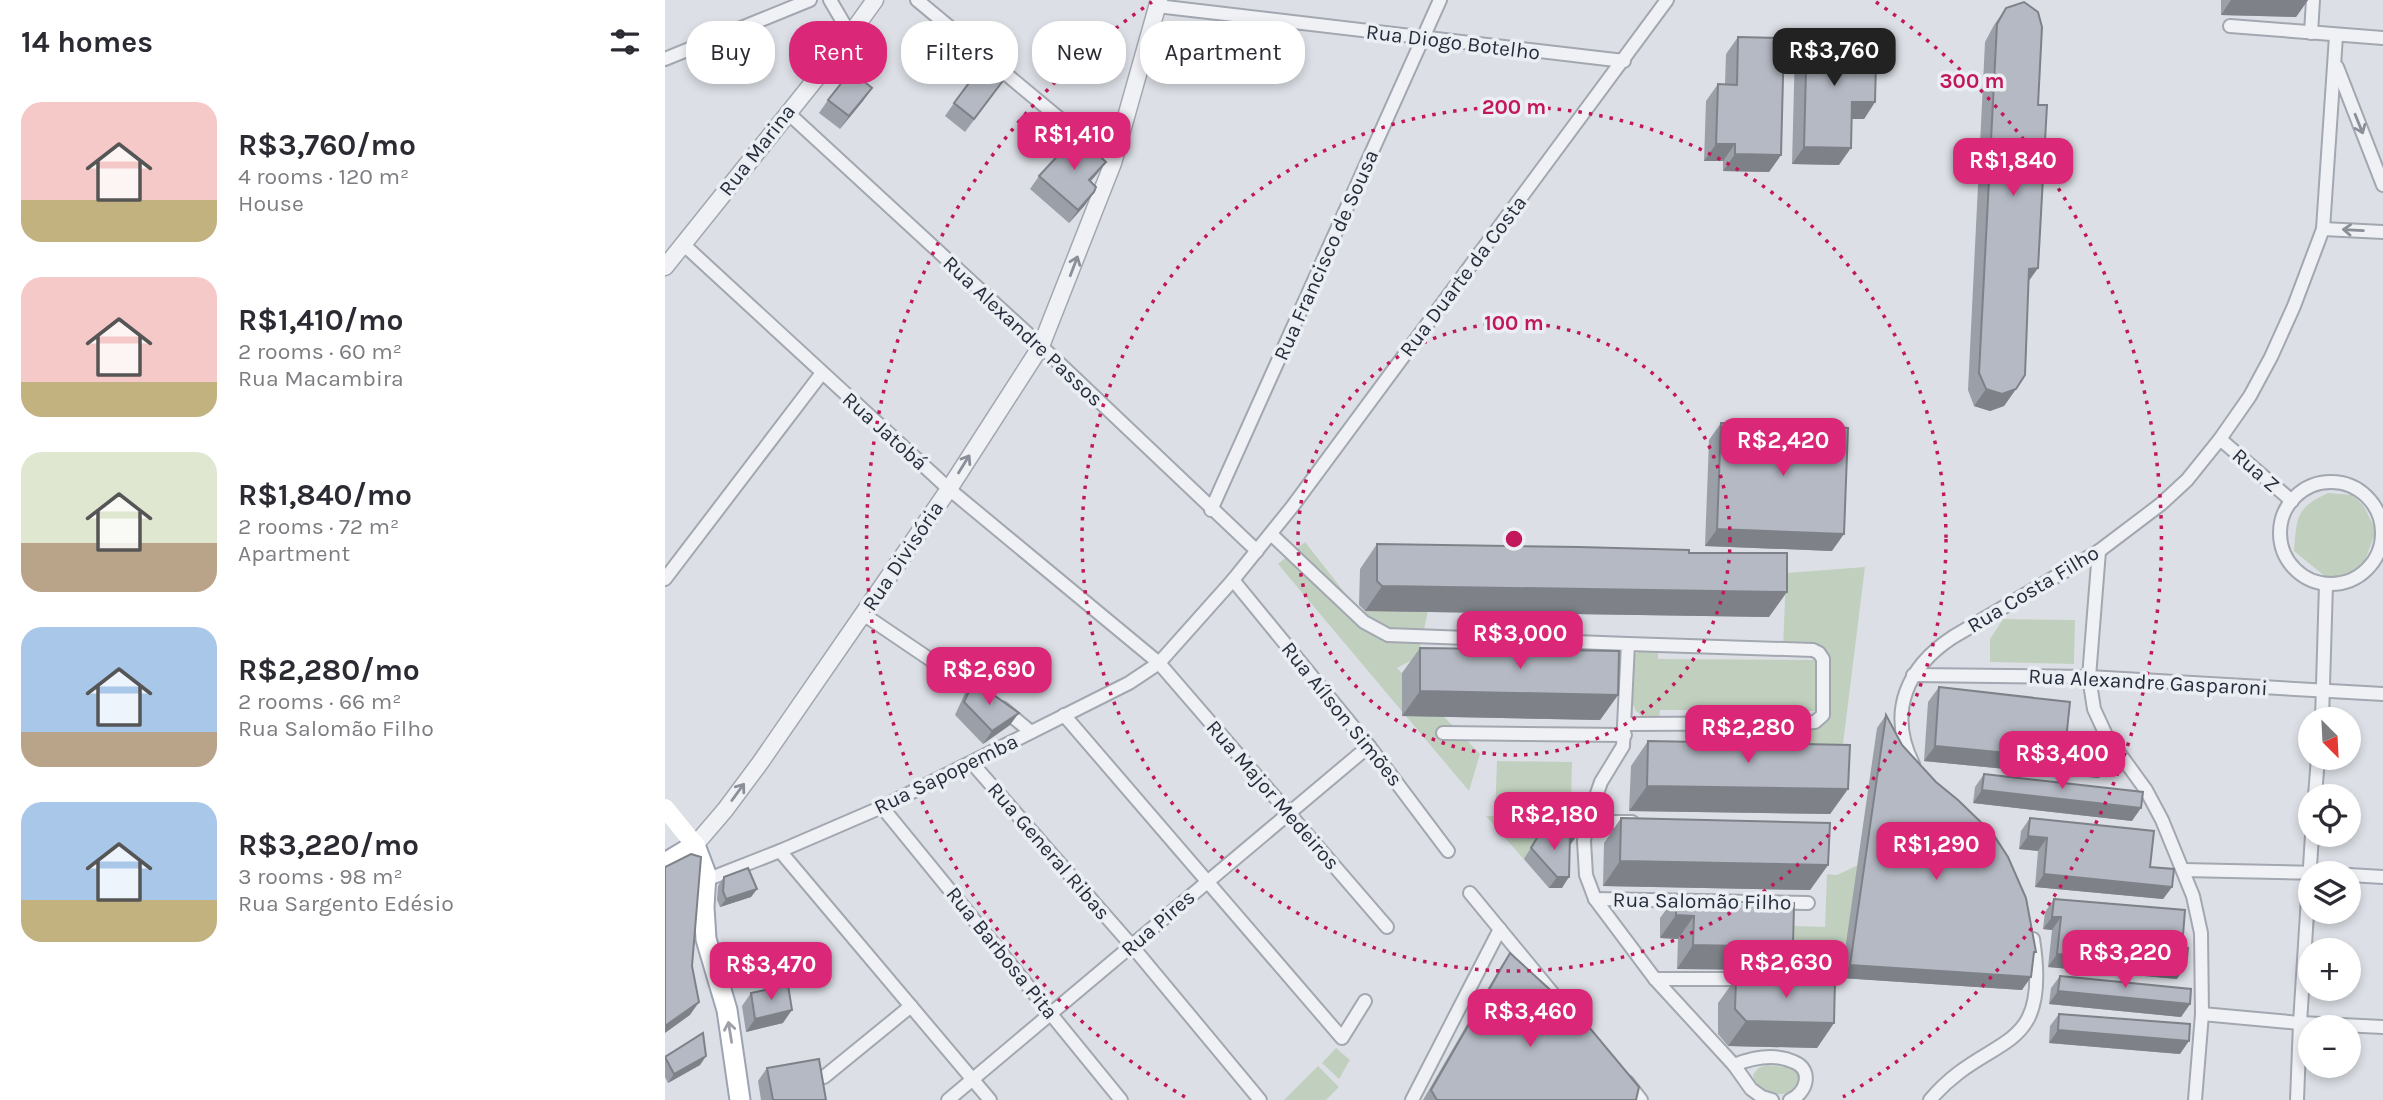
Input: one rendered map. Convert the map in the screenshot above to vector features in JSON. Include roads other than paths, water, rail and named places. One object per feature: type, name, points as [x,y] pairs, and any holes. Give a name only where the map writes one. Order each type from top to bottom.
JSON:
[{"type":"main road","points":[[665,808],[695,845],[704,866],[706,939],[727,1010],[740,1100]]},
{"type":"main road","points":[[665,863],[695,845]]},
{"type":"street","points":[[665,59],[810,0]]},
{"type":"street","points":[[830,0],[842,21]]},
{"type":"street","name":"Rua Marina","points":[[860,21],[875,0]]},
{"type":"street","points":[[917,0],[1114,163]]},
{"type":"street","name":"Rua Francisco de Sousa","points":[[1211,510],[1440,0]]},
{"type":"street","name":"Rua Duarte da Costa","points":[[1257,551],[1667,0]]},
{"type":"street","points":[[2311,33],[2313,0]]},
{"type":"street","name":"Rua Divisória","points":[[695,845],[725,810],[863,614],[949,489],[1041,346],[1114,163],[1158,3]]},
{"type":"street","name":"Rua Diogo Botelho","points":[[1158,3],[1423,39],[1623,61]]},
{"type":"street","points":[[2230,26],[2383,38]]},
{"type":"street","name":"Rua Costa Filho","points":[[1921,775],[1907,753],[1901,731],[1902,709],[1913,675],[1937,647],[2099,551],[2161,504],[2187,480],[2250,396],[2271,357],[2323,229],[2336,36]]},
{"type":"street","points":[[2336,63],[2383,185]]},
{"type":"street","name":"Rua Marina","points":[[665,267],[810,84]]},
{"type":"street","name":"Rua Alexandre Passos","points":[[787,112],[1041,346],[1257,551]]},
{"type":"street","points":[[2323,229],[2383,232]]},
{"type":"street","name":"Rua Jatobá","points":[[684,244],[949,489],[1159,663]]},
{"type":"street","points":[[665,579],[822,373]]},
{"type":"street","name":"Rua Z","points":[[2220,439],[2292,501]]},
{"type":"street","points":[[2325,483],[2351,487],[2372,503],[2382,527],[2382,540],[2375,558],[2363,573],[2346,582],[2326,584],[2308,579],[2294,569],[2284,553],[2280,535],[2283,517],[2292,501],[2301,492],[2325,483]]},
{"type":"street","points":[[1271,534],[1364,622],[1388,635],[1813,650],[1823,659],[1823,715],[1815,722],[1625,730],[1443,733]]},
{"type":"street","name":"Rua Sapopemba","points":[[706,880],[882,807],[1129,683],[1159,663],[1257,551]]},
{"type":"street","points":[[2099,551],[2089,677],[2094,709],[2101,726],[2162,820],[2193,896],[2201,933],[2202,1014],[2195,1100]]},
{"type":"street","name":"Rua Aílson Simões","points":[[1233,580],[1369,746],[1448,851]]},
{"type":"street","points":[[2323,707],[2326,584]]},
{"type":"street","points":[[863,614],[1004,709],[1031,732]]},
{"type":"street","name":"Rua Salomão Filho","points":[[1628,644],[1625,730],[1620,755],[1601,782],[1587,822],[1584,861],[1595,899],[1655,979],[1734,1065],[1751,1089],[1772,1100]]},
{"type":"street","name":"Rua Major Medeiros","points":[[1159,663],[1387,927]]},
{"type":"street","name":"Rua Alexandre Gasparoni","points":[[1913,675],[2089,677],[2383,694]]},
{"type":"street","points":[[1065,715],[1342,1038],[1365,1001]]},
{"type":"street","name":"Rua Pires","points":[[948,1100],[1369,746]]},
{"type":"street","name":"Rua General Ribas","points":[[972,763],[1132,946],[1260,1100]]},
{"type":"street","name":"Rua Barbosa Pita","points":[[882,807],[1121,1100]]},
{"type":"street","points":[[1587,822],[1641,822]]},
{"type":"street","points":[[780,851],[990,1100]]},
{"type":"street","points":[[2183,870],[2298,873]]},
{"type":"street","points":[[2361,876],[2383,877]]},
{"type":"street","points":[[1470,894],[1571,1015]]},
{"type":"street","name":"Rua Salomão Filho","points":[[1595,899],[1808,903]]},
{"type":"street","points":[[2301,1015],[2309,924]]},
{"type":"street","points":[[1930,1100],[1952,1077],[2008,1043],[2026,1024],[2037,993],[2031,926]]},
{"type":"street","points":[[1412,1100],[1500,929]]},
{"type":"street","points":[[1655,979],[1816,979]]},
{"type":"street","points":[[824,1077],[911,1006]]},
{"type":"street","points":[[2202,1014],[2298,1023]]},
{"type":"street","points":[[2361,1026],[2383,1027]]},
{"type":"street","points":[[1734,1065],[1759,1058],[1796,1062],[1804,1070],[1806,1083],[1802,1093],[1793,1100]]},
{"type":"street","points":[[1615,1068],[1641,1100]]},
{"type":"street","points":[[2297,1100],[2298,1074]]},
{"type":"water","points":[[1515,820],[1554,820],[1553,839],[1514,838]]}]
